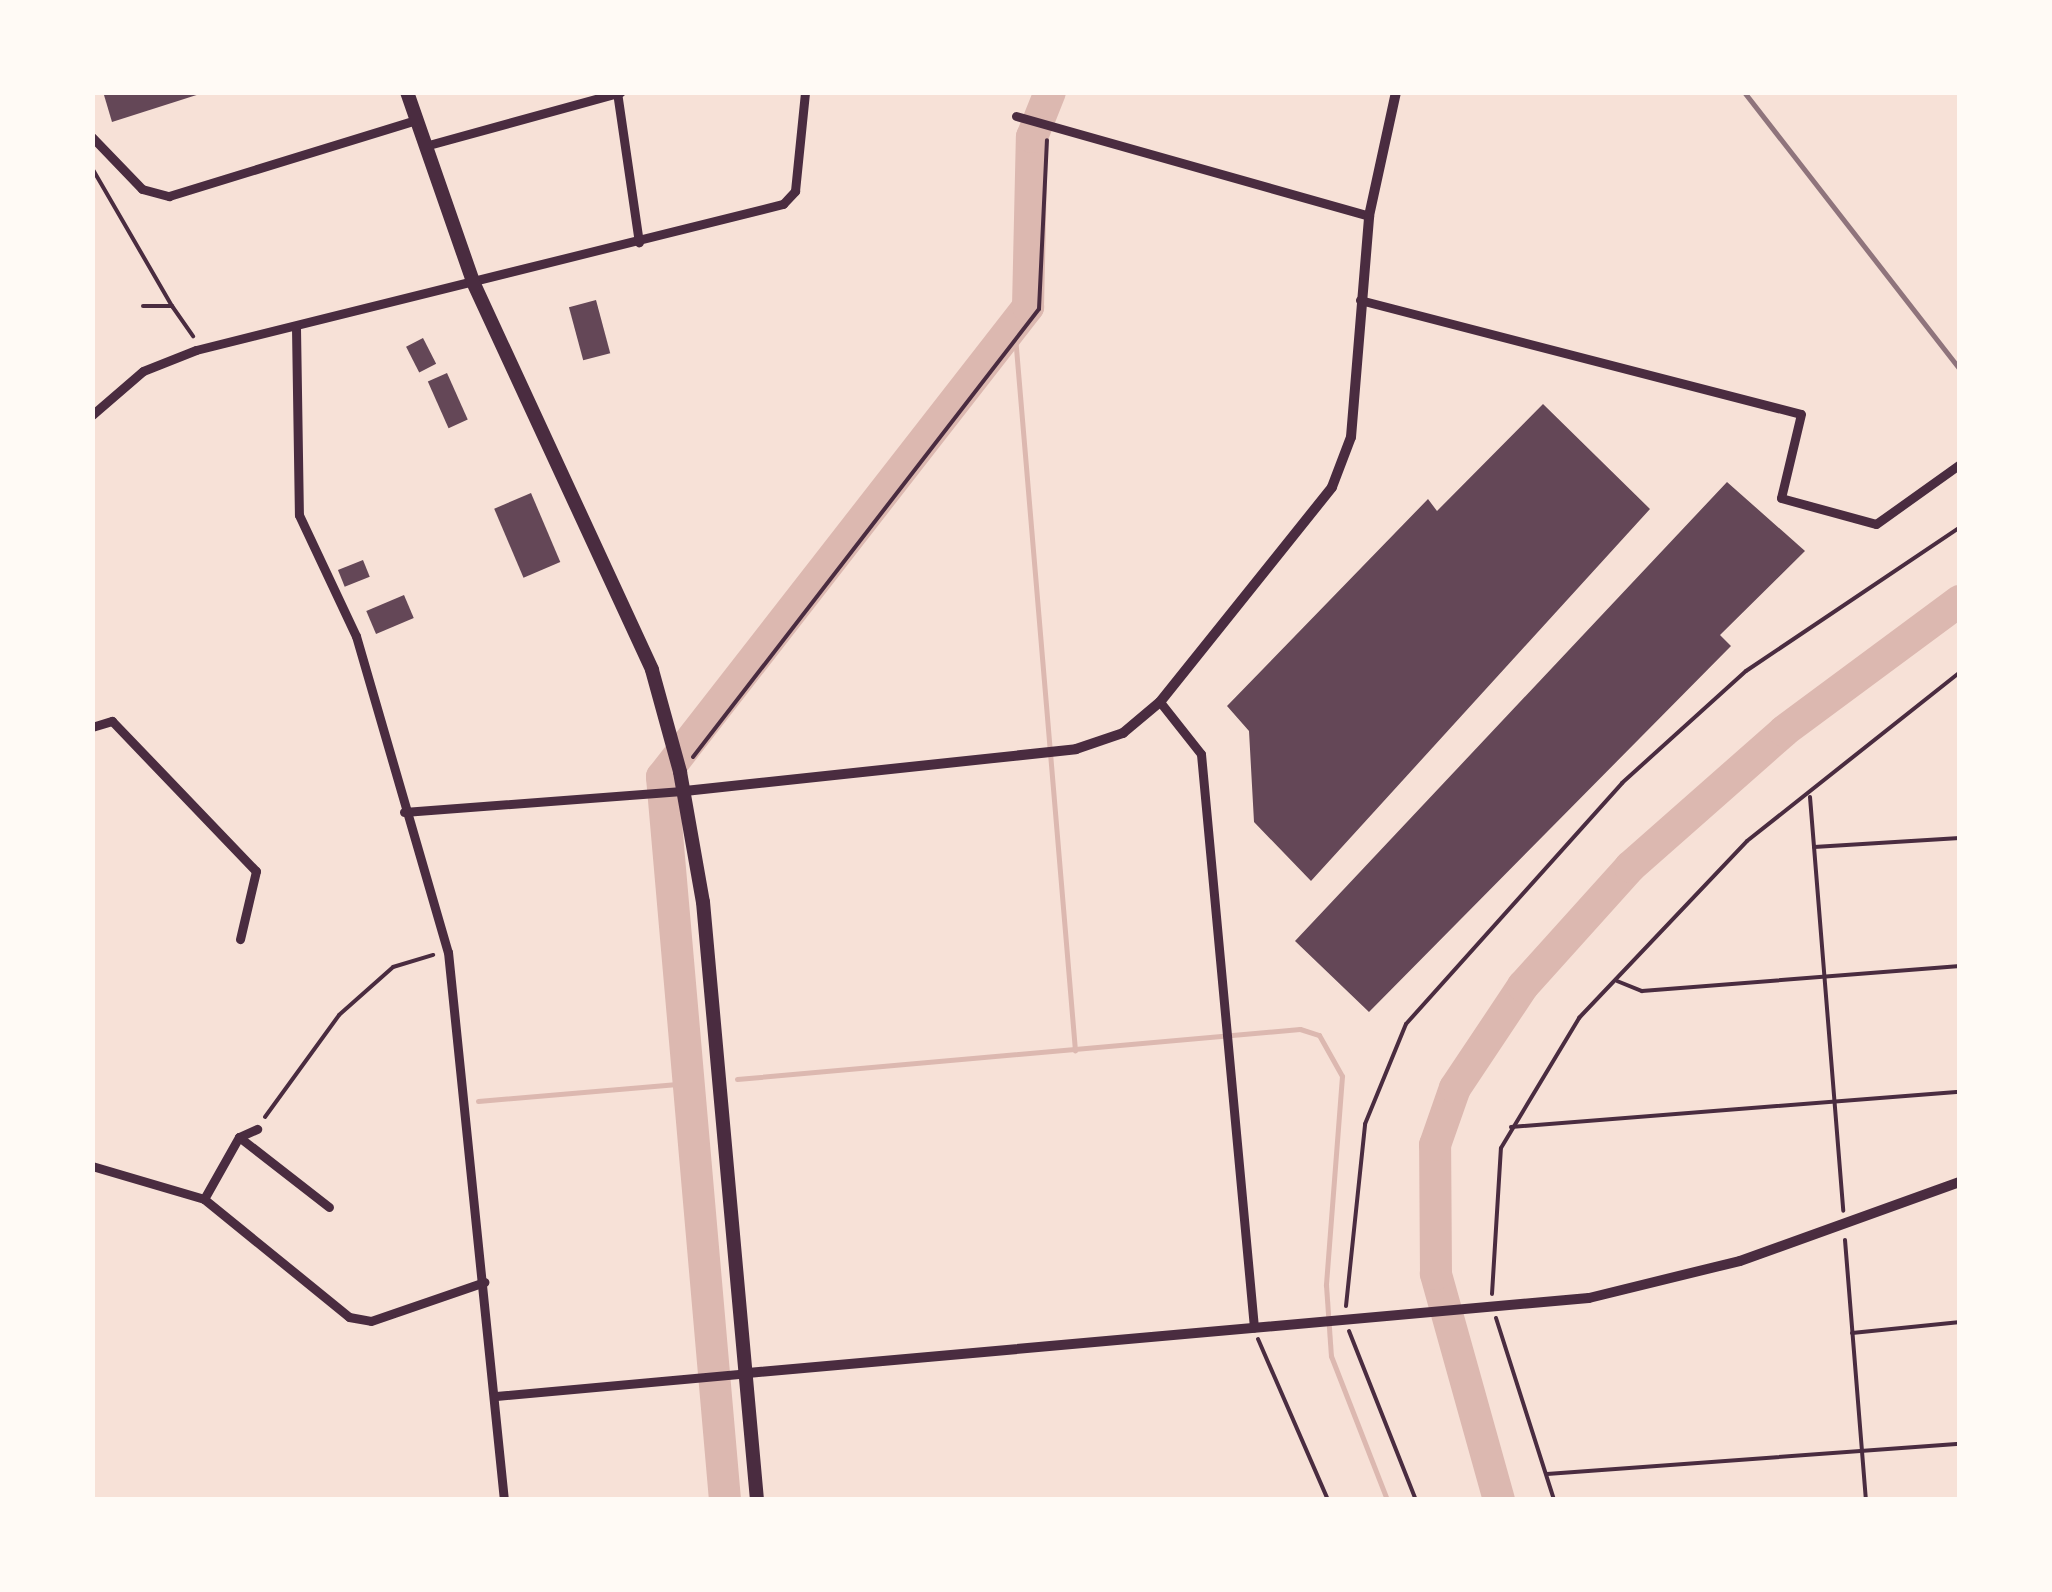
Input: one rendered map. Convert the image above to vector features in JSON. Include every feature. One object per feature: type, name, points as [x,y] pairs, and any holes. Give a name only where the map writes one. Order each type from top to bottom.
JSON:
[{"type":"highway","points":[[407,92],[473,282],[652,670],[680,772],[748,1373],[757,1500]]},
{"type":"street","points":[[92,415],[143,370],[198,350],[639,242],[791,198],[805,92]]},
{"type":"street","points":[[404,812],[684,791],[1076,749],[1123,733],[1160,702],[1332,487],[1351,438],[1369,216],[1396,92]]},
{"type":"street","points":[[423,147],[618,93],[639,242]]},
{"type":"street","points":[[1016,116],[1047,130],[1369,216]]},
{"type":"street","points":[[92,137],[142,188],[169,196],[416,120]]},
{"type":"street","points":[[1360,300],[1801,414],[1781,498],[1876,524],[1960,464]]},
{"type":"street","points":[[296,328],[299,515],[356,636],[404,812],[448,952],[504,1500]]},
{"type":"street","points":[[1160,702],[1201,754],[1254,1328]]},
{"type":"street","points":[[92,728],[112,721],[256,872],[240,940]]},
{"type":"street","points":[[204,1198],[240,1138],[257,1129]]},
{"type":"street","points":[[240,1138],[329,1207]]},
{"type":"street","points":[[92,1166],[204,1198],[349,1316],[371,1321],[484,1282]]},
{"type":"street","points":[[496,1396],[1348,1322],[1639,1287],[1960,1182]]},
{"type":"path","points":[[680,772],[1040,309],[1047,130]]},
{"type":"path","points":[[92,168],[198,350]]},
{"type":"path","points":[[143,306],[172,306]]},
{"type":"path","points":[[1416,1500],[1348,1322],[1365,1124],[1406,1024],[1622,784],[1746,671],[1960,527]]},
{"type":"path","points":[[1554,1500],[1492,1306],[1493,1173],[1511,1127],[1579,1018],[1747,842],[1960,672]]},
{"type":"path","points":[[1810,794],[1866,1500]]},
{"type":"path","points":[[1814,848],[1960,838]]},
{"type":"path","points":[[257,1129],[339,1015],[393,967],[448,952]]},
{"type":"path","points":[[1617,981],[1642,991],[1960,966]]},
{"type":"path","points":[[1511,1127],[1960,1092]]},
{"type":"path","points":[[1852,1334],[1960,1322]]},
{"type":"path","points":[[1254,1328],[1328,1500]]},
{"type":"path","points":[[1548,1474],[1960,1444]]},
{"type":"building","points":[[111,92],[206,92],[112,122],[104,95]]},
{"type":"building","points":[[596,300],[610,353],[583,360],[569,307]]},
{"type":"building","points":[[423,338],[436,364],[419,372],[406,347]]},
{"type":"building","points":[[447,373],[468,420],[449,428],[428,382]]},
{"type":"building","points":[[1543,404],[1650,509],[1311,881],[1254,822],[1249,731],[1227,706],[1428,499],[1437,511]]},
{"type":"building","points":[[1727,482],[1805,551],[1720,635],[1731,646],[1369,1012],[1295,941]]},
{"type":"building","points":[[531,493],[560,562],[523,578],[494,509]]},
{"type":"building","points":[[363,560],[370,577],[345,587],[338,570]]},
{"type":"building","points":[[404,595],[414,618],[376,634],[366,611]]},
{"type":"waterway","points":[[725,1500],[662,777],[1028,307],[1032,137],[1050,92]]},
{"type":"waterway","points":[[1014,324],[1075,1050]]},
{"type":"waterway","points":[[1499,1500],[1436,1274],[1435,1145],[1455,1088],[1523,986],[1630,867],[1784,731],[1960,601]]},
{"type":"waterway","points":[[737,1079],[1300,1029],[1319,1035],[1342,1076],[1326,1285],[1331,1356],[1387,1500]]},
{"type":"waterway","points":[[478,1101],[677,1084]]},
{"type":"railway","points":[[1744,92],[1960,369]]}]
